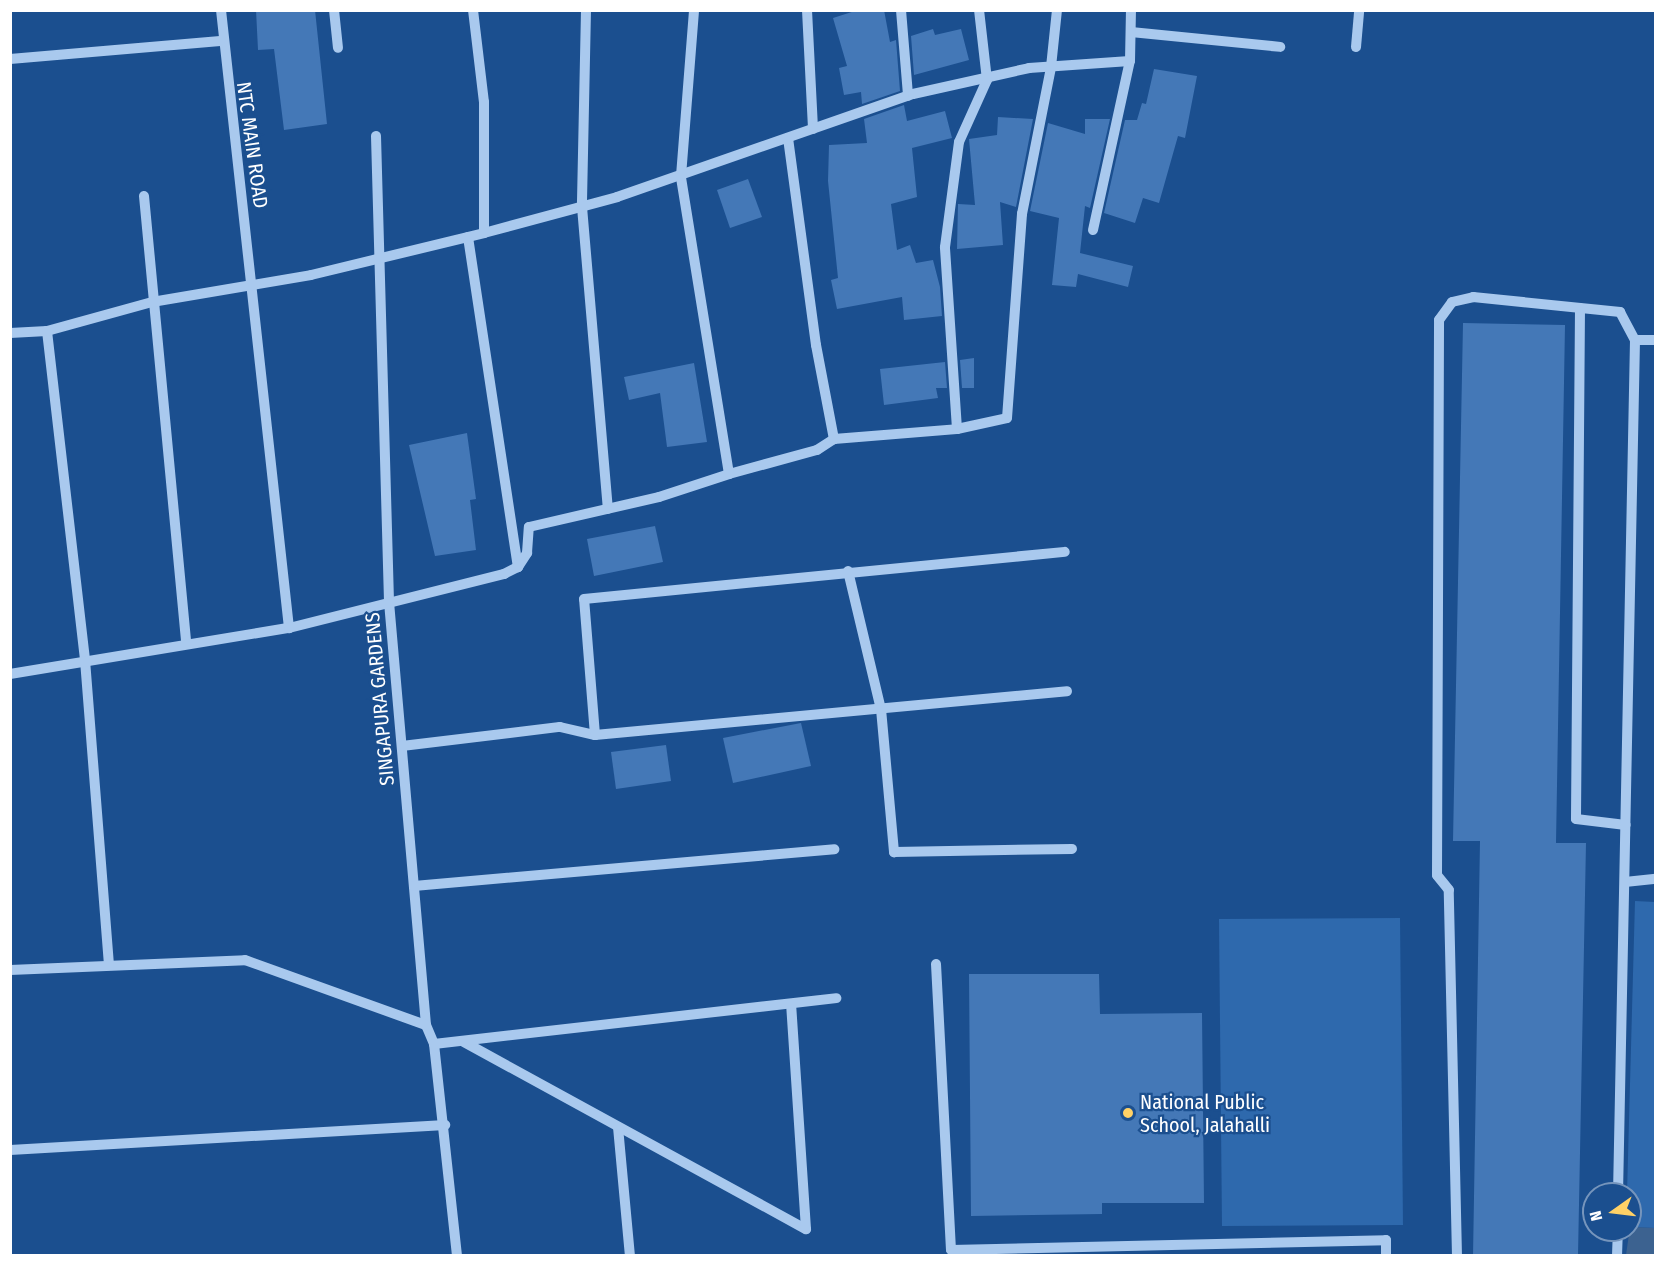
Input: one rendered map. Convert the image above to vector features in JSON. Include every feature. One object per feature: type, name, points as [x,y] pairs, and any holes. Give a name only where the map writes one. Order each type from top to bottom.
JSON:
[{"type":"street","name":"NTC MAIN ROAD","points":[[220,10],[220,41],[253,284],[289,628]]},
{"type":"street","points":[[334,10],[338,48]]},
{"type":"street","points":[[473,10],[484,102],[484,233]]},
{"type":"street","points":[[586,10],[582,207],[608,509]]},
{"type":"street","points":[[694,10],[681,176],[729,474]]},
{"type":"street","points":[[807,10],[813,129]]},
{"type":"street","points":[[901,10],[908,96]]},
{"type":"street","points":[[957,429],[945,247],[959,142],[987,80],[979,10]]},
{"type":"street","points":[[10,674],[289,628],[518,567],[528,553],[529,526],[608,509],[817,450],[834,439],[957,429],[1007,418],[1022,214],[1051,67],[1057,10]]},
{"type":"street","points":[[1093,230],[1130,61],[1131,10]]},
{"type":"street","points":[[1356,47],[1359,10]]},
{"type":"street","points":[[1131,32],[1280,47]]},
{"type":"street","points":[[10,59],[220,41]]},
{"type":"street","points":[[10,333],[47,331],[152,303],[378,259],[484,233],[582,207],[681,176],[908,96],[1051,67],[1130,61]]},
{"type":"street","name":"SINGAPURA GARDENS","points":[[376,136],[389,602],[426,1024],[434,1044],[445,1125],[458,1256]]},
{"type":"street","points":[[788,138],[816,345],[834,439]]},
{"type":"street","points":[[144,196],[152,303],[186,644]]},
{"type":"street","points":[[468,237],[518,567]]},
{"type":"street","points":[[1456,1256],[1449,890],[1437,875],[1439,320],[1452,302],[1473,297],[1620,312],[1635,340],[1618,1182]]},
{"type":"street","points":[[1580,308],[1576,819],[1626,825]]},
{"type":"street","points":[[47,331],[85,660],[109,965]]},
{"type":"street","points":[[1635,340],[1656,340]]},
{"type":"street","points":[[595,735],[584,599],[848,571],[1065,552]]},
{"type":"street","points":[[848,571],[881,709],[894,852],[1072,849]]},
{"type":"street","points":[[402,746],[560,727],[595,735],[1067,692]]},
{"type":"street","points":[[414,886],[834,849]]},
{"type":"street","points":[[1625,882],[1656,879]]},
{"type":"street","points":[[10,970],[244,960],[426,1024]]},
{"type":"street","points":[[936,964],[951,1250],[1386,1239],[1386,1256]]},
{"type":"street","points":[[434,1044],[836,998]]},
{"type":"street","points":[[464,1042],[806,1229],[791,1004]]},
{"type":"street","points":[[10,1150],[445,1125]]},
{"type":"street","points":[[618,1127],[630,1256]]},
{"type":"shaded area","points":[[1635,901],[1655,902],[1655,1228],[1642,1227],[1642,1182],[1627,1182]]},
{"type":"shaded area","points":[[1400,918],[1403,1225],[1222,1226],[1219,919]]},
{"type":"shaded area","points":[[1642,1227],[1655,1228],[1655,1255],[1626,1255],[1628,1242],[1642,1242]]},
{"type":"building","points":[[256,10],[315,10],[327,124],[284,130],[274,49],[258,50]]},
{"type":"building","points":[[858,10],[884,10],[890,42],[896,40],[900,91],[862,104],[861,92],[844,95],[839,68],[847,66],[833,18]]},
{"type":"building","points":[[933,29],[935,35],[961,29],[969,60],[914,75],[911,36]]},
{"type":"building","points":[[1154,69],[1197,76],[1185,138],[1178,136],[1159,203],[1143,198],[1135,223],[1104,213],[1125,120],[1137,120],[1142,103],[1146,104]]},
{"type":"building","points":[[904,105],[907,121],[945,111],[952,138],[912,148],[917,197],[891,204],[897,250],[910,245],[916,263],[933,260],[940,287],[942,316],[904,320],[902,297],[837,309],[831,280],[838,278],[828,181],[829,145],[867,143],[864,119]]},
{"type":"building","points":[[998,117],[1033,119],[1016,207],[1000,202],[1003,245],[957,249],[958,204],[975,205],[969,139],[997,135]]},
{"type":"building","points":[[1085,119],[1110,119],[1090,208],[1085,206],[1080,253],[1133,266],[1128,287],[1078,274],[1076,287],[1052,285],[1059,218],[1030,211],[1048,123],[1085,134]]},
{"type":"building","points":[[748,179],[762,217],[730,228],[717,190]]},
{"type":"building","points":[[1463,323],[1565,325],[1556,843],[1586,843],[1578,1256],[1473,1256],[1480,841],[1453,841]]},
{"type":"building","points":[[974,358],[974,388],[962,388],[960,360]]},
{"type":"building","points":[[945,362],[947,388],[936,388],[938,398],[884,405],[880,369]]},
{"type":"building","points":[[694,363],[707,442],[667,447],[660,393],[629,400],[624,377]]},
{"type":"building","points":[[467,433],[476,499],[470,500],[476,550],[435,556],[409,445]]},
{"type":"building","points":[[655,526],[663,562],[594,576],[587,539]]},
{"type":"building","points":[[801,723],[811,766],[733,783],[723,738]]},
{"type":"building","points":[[666,745],[671,781],[616,789],[611,752]]},
{"type":"building","points":[[969,974],[1099,974],[1100,1014],[1202,1013],[1204,1203],[1102,1203],[1102,1214],[971,1216]]},
{"type":"place","name":"National Public School, Jalahalli","points":[[1128,1113]]}]
